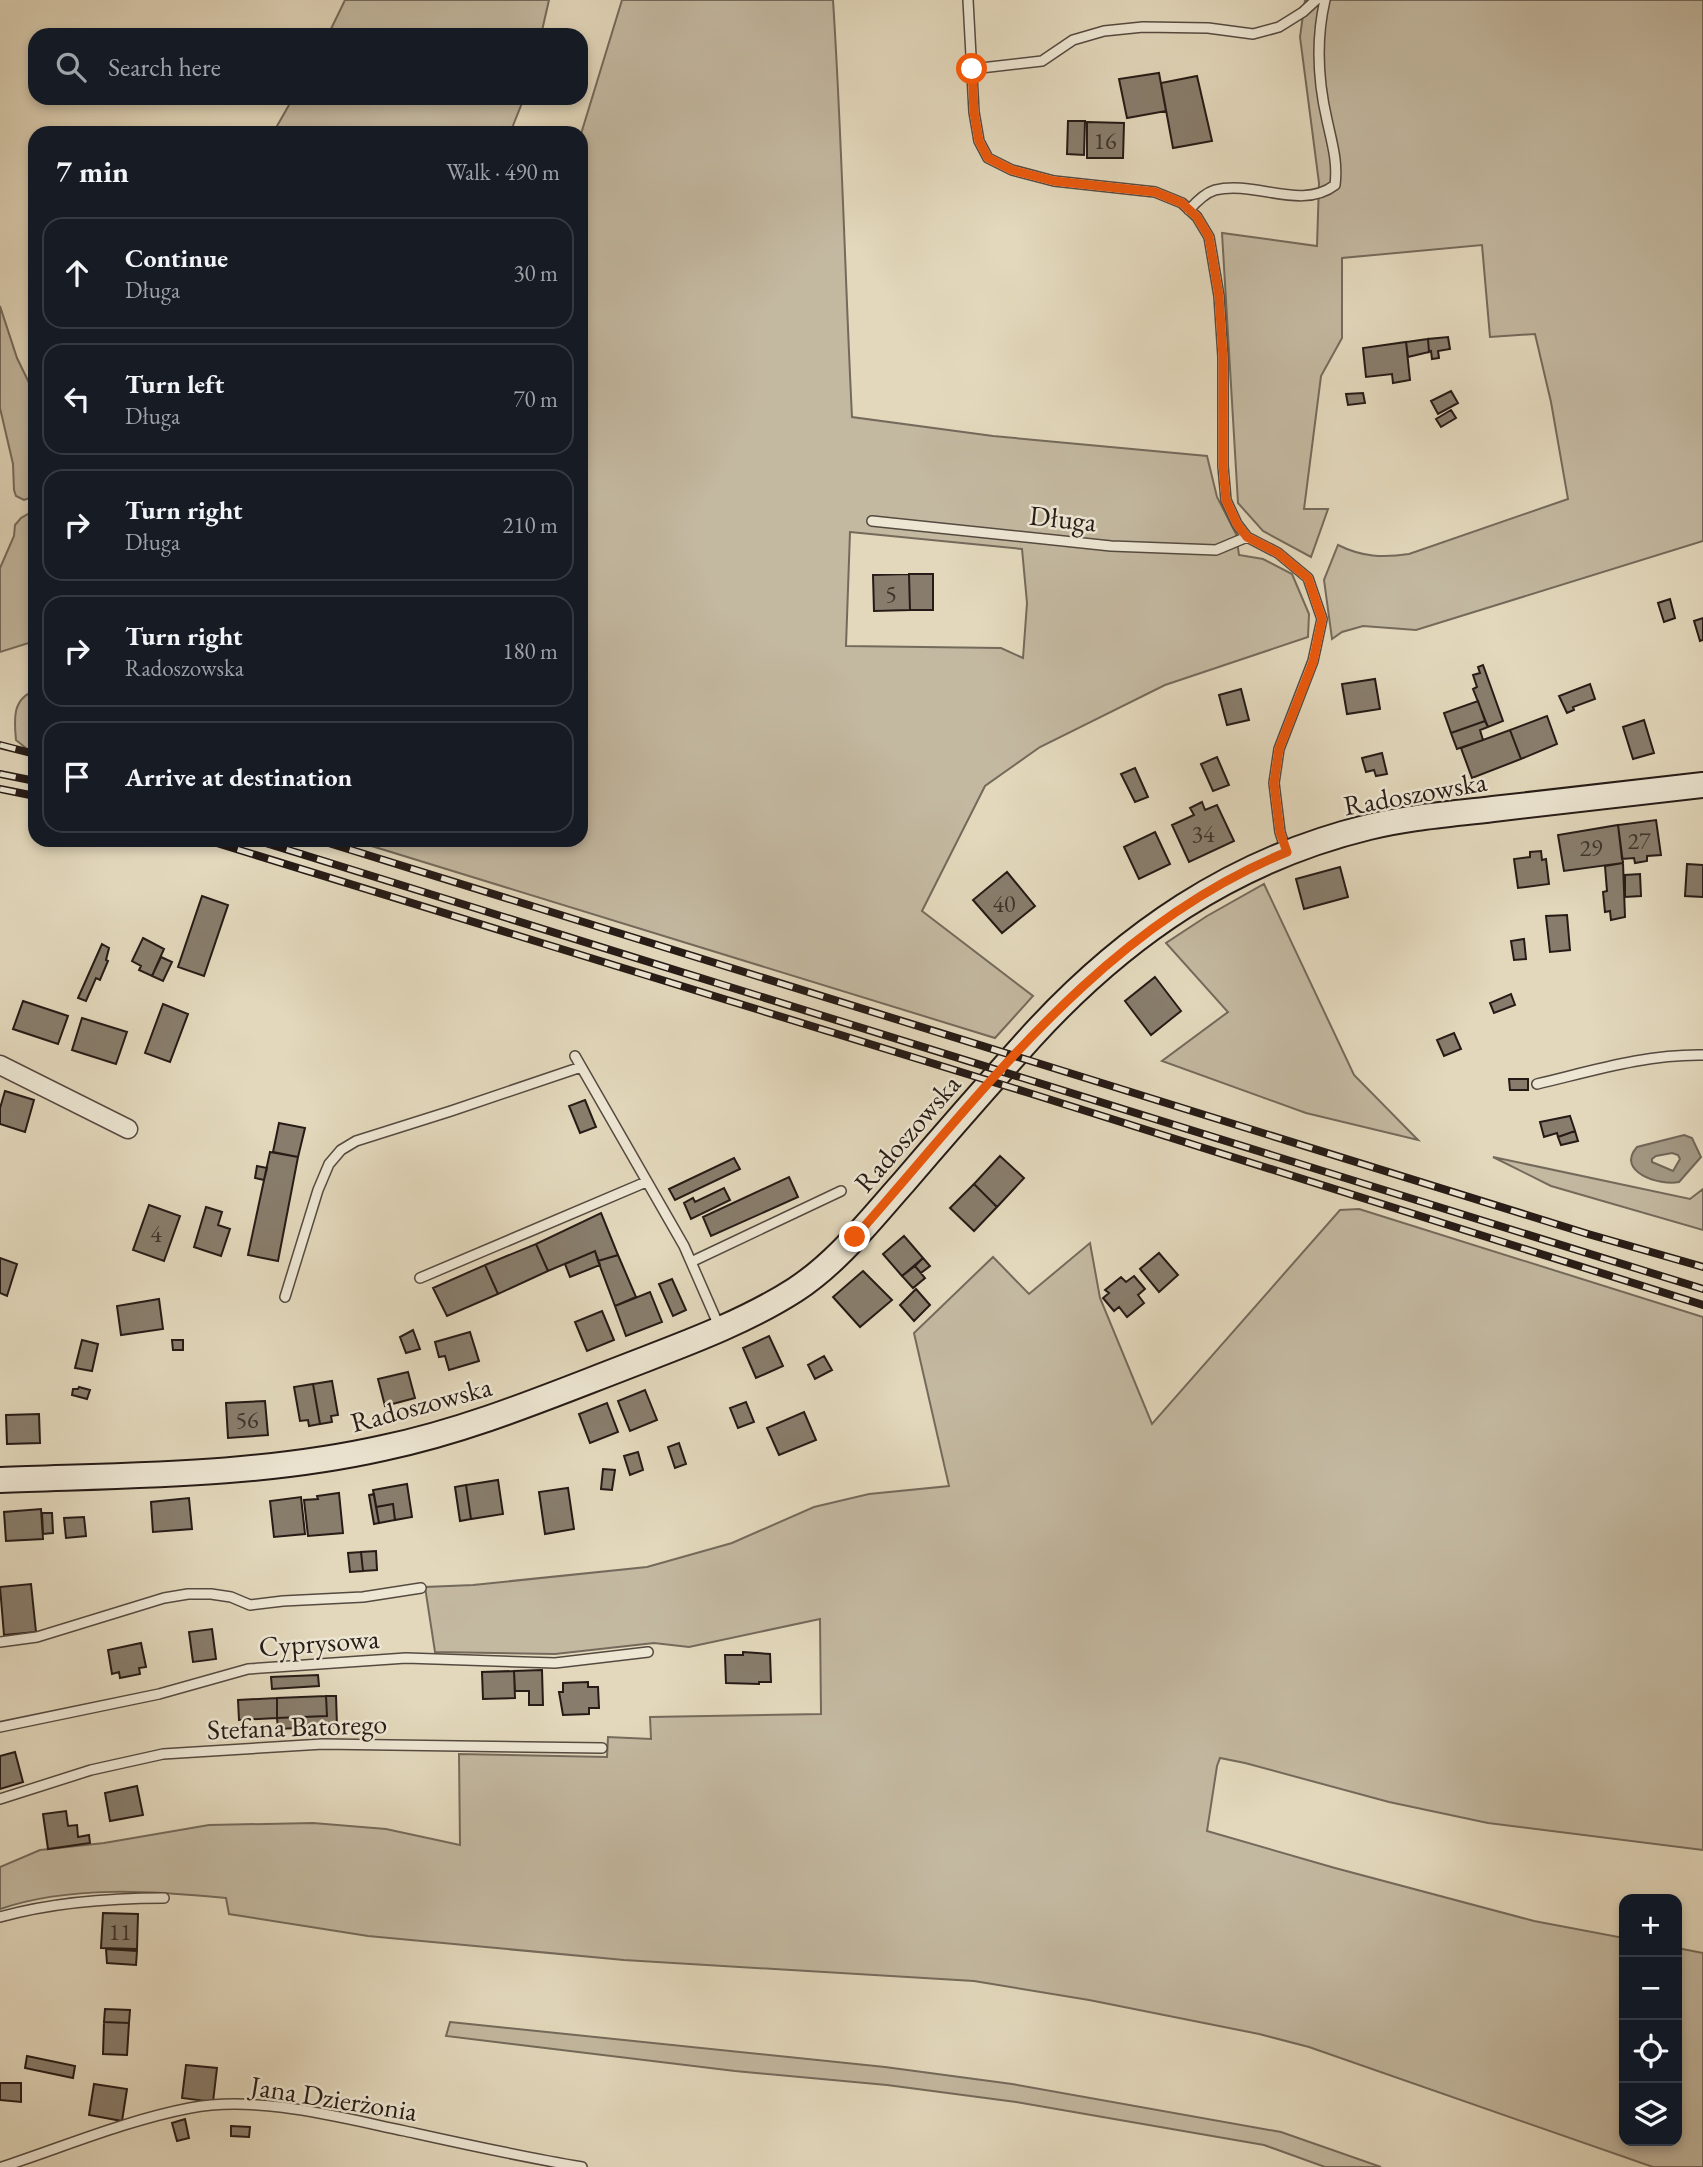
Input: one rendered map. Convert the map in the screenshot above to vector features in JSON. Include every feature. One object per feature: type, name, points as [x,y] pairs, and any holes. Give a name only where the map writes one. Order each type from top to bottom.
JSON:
[{"type":"street","name":"Radoszowska","points":[[0,1480],[267,1467],[382,1449],[505,1414],[720,1328],[789,1294],[833,1260],[1035,1033],[1125,948],[1206,891],[1287,852],[1369,827],[1404,820],[1703,785]]},
{"type":"street","points":[[0,1065],[128,1129]]},
{"type":"lane","points":[[968,0],[974,112],[979,141],[988,158],[1012,170],[1054,181],[1155,192],[1182,203],[1197,217],[1209,237],[1219,296],[1223,357],[1223,466],[1226,500],[1237,524],[1247,537],[1278,553],[1308,578],[1322,619],[1313,662],[1279,749],[1274,783],[1280,832],[1287,852]]},
{"type":"lane","points":[[972,69],[1042,61],[1073,40],[1104,31],[1143,27],[1195,28],[1253,34],[1279,27],[1316,0]]},
{"type":"lane","points":[[1189,210],[1199,199],[1214,190],[1237,188],[1308,197],[1325,193],[1335,185],[1338,167],[1320,83],[1319,47],[1325,0]]},
{"type":"lane","name":"Długa","points":[[872,521],[1137,547],[1216,550],[1247,537]]},
{"type":"lane","points":[[1536,1084],[1644,1059],[1703,1055]]},
{"type":"lane","points":[[575,1056],[691,1262],[720,1328]]},
{"type":"lane","points":[[285,1297],[318,1190],[329,1164],[341,1150],[356,1141],[581,1067]]},
{"type":"lane","points":[[420,1278],[646,1182]]},
{"type":"lane","points":[[691,1262],[841,1191]]},
{"type":"lane","points":[[0,1642],[37,1637],[164,1598],[188,1594],[231,1597],[250,1605],[363,1597],[421,1588]]},
{"type":"lane","name":"Cyprysowa","points":[[0,1727],[159,1694],[248,1670],[407,1658],[555,1663],[648,1652]]},
{"type":"lane","name":"Stefana Batorego","points":[[0,1799],[91,1770],[163,1754],[323,1744],[603,1748]]},
{"type":"lane","points":[[0,1917],[68,1902],[112,1898],[164,1898]]},
{"type":"lane","name":"Jana Dzierżonia","points":[[2,2167],[140,2121],[191,2108],[223,2105],[269,2106],[339,2117],[516,2156],[582,2167]]},
{"type":"shaded area","points":[[345,0],[549,0],[543,28],[331,28]]},
{"type":"shaded area","points":[[622,0],[833,0],[852,417],[993,436],[1207,456],[1217,497],[1236,534],[1239,555],[1263,559],[1292,574],[1309,614],[1308,637],[1165,685],[1040,747],[985,786],[922,911],[1033,996],[995,1038],[375,847],[588,847],[588,126],[583,126]],"holes":[[[850,532],[1022,549],[1027,603],[1023,658],[1001,648],[846,646]]]},
{"type":"shaded area","points":[[1305,0],[1703,0],[1703,541],[1416,630],[1363,626],[1342,632],[1332,639],[1324,580],[1338,545],[1373,555],[1409,554],[1568,499],[1551,402],[1535,334],[1490,337],[1482,245],[1342,258],[1342,338],[1321,376],[1304,509],[1328,509],[1311,557],[1263,531],[1238,503],[1222,233],[1317,246],[1319,183],[1300,37]]},
{"type":"shaded area","points":[[289,105],[521,105],[513,126],[277,126]]},
{"type":"shaded area","points":[[0,306],[17,358],[28,381],[28,499],[24,500],[16,496],[14,490],[13,464],[0,408]]},
{"type":"shaded area","points":[[28,514],[28,643],[0,652],[0,568],[14,536],[15,525]]},
{"type":"shaded area","points":[[27,694],[28,749],[16,740],[15,718],[18,704]]},
{"type":"shaded area","points":[[1264,884],[1354,1075],[1418,1140],[1306,1113],[1162,1061],[1228,1012],[1166,943]]},
{"type":"shaded area","points":[[1684,1135],[1692,1138],[1701,1157],[1679,1182],[1661,1182],[1636,1170],[1632,1164],[1632,1156],[1637,1147]],"holes":[[[1672,1153],[1680,1159],[1673,1171],[1652,1162],[1656,1156]]]},
{"type":"shaded area","points":[[1493,1157],[1690,1199],[1703,1189],[1703,1230],[1551,1186]]},
{"type":"shaded area","points":[[1359,1209],[1703,1317],[1703,1850],[1488,1823],[1389,1802],[1220,1758],[1207,1831],[1534,1921],[1619,1937],[1619,2146],[1682,2146],[1682,1949],[1703,1953],[1703,2167],[1653,2167],[1309,2047],[1259,2034],[1089,2000],[974,1981],[624,1960],[368,1936],[229,1914],[226,1898],[198,1895],[83,1893],[27,1901],[0,1909],[0,1867],[40,1850],[104,1843],[209,1825],[313,1823],[386,1829],[460,1845],[459,1754],[607,1757],[608,1737],[651,1739],[650,1717],[821,1714],[820,1619],[689,1647],[654,1643],[555,1654],[435,1652],[425,1587],[473,1585],[647,1567],[732,1543],[814,1507],[869,1494],[949,1486],[914,1333],[993,1257],[1029,1294],[1090,1243],[1100,1298],[1152,1424],[1340,1210]]},
{"type":"shaded area","points":[[450,2022],[885,2067],[1012,2084],[1281,2132],[1381,2167],[1325,2167],[1264,2145],[1016,2102],[446,2036]]},
{"type":"building","points":[[1159,73],[1166,111],[1127,118],[1119,79]]},
{"type":"building","points":[[1197,76],[1212,141],[1173,148],[1161,83]]},
{"type":"building","points":[[1068,121],[1085,121],[1084,155],[1067,154]]},
{"type":"building","points":[[1087,122],[1124,123],[1123,158],[1087,158]]},
{"type":"building","points":[[1448,337],[1450,349],[1438,351],[1439,358],[1432,359],[1428,339]]},
{"type":"building","points":[[1428,339],[1429,352],[1408,357],[1406,342]]},
{"type":"building","points":[[1406,342],[1410,380],[1393,383],[1392,374],[1366,377],[1363,348]]},
{"type":"building","points":[[1451,391],[1458,403],[1438,414],[1431,401]]},
{"type":"building","points":[[1363,393],[1365,403],[1348,405],[1346,394]]},
{"type":"building","points":[[1451,410],[1456,418],[1441,427],[1436,419]]},
{"type":"building","points":[[909,574],[910,610],[874,611],[873,575]]},
{"type":"building","points":[[909,574],[933,574],[933,610],[910,610]]},
{"type":"building","points":[[1670,599],[1675,618],[1664,622],[1658,603]]},
{"type":"building","points":[[1703,618],[1703,640],[1700,641],[1694,621]]},
{"type":"building","points":[[1483,665],[1503,721],[1488,727],[1473,689],[1477,687],[1473,675],[1480,673],[1478,667]]},
{"type":"building","points":[[1375,679],[1380,709],[1347,714],[1342,684]]},
{"type":"building","points":[[1590,684],[1595,699],[1573,707],[1574,710],[1567,713],[1559,696]]},
{"type":"building","points":[[1241,689],[1249,720],[1227,725],[1219,695]]},
{"type":"building","points":[[1478,701],[1485,721],[1451,733],[1444,713]]},
{"type":"building","points":[[1547,716],[1557,744],[1521,759],[1510,730]]},
{"type":"building","points":[[1644,720],[1654,753],[1633,759],[1623,727]]},
{"type":"building","points":[[1485,721],[1488,727],[1480,730],[1483,740],[1457,749],[1451,733]]},
{"type":"building","points":[[1510,730],[1521,759],[1472,778],[1461,748]]},
{"type":"building","points":[[1382,753],[1387,774],[1376,776],[1374,770],[1366,772],[1362,758]]},
{"type":"building","points":[[1217,757],[1229,785],[1213,791],[1201,764]]},
{"type":"building","points":[[1135,768],[1148,797],[1135,802],[1121,774]]},
{"type":"building","points":[[1202,802],[1205,810],[1217,805],[1234,841],[1189,862],[1172,825],[1194,815],[1190,808]]},
{"type":"building","points":[[1656,820],[1661,855],[1647,856],[1647,861],[1635,863],[1634,858],[1622,859],[1618,825]]},
{"type":"building","points":[[1618,825],[1623,863],[1564,871],[1558,835]]},
{"type":"building","points":[[1155,832],[1170,864],[1139,879],[1124,847]]},
{"type":"building","points":[[1541,851],[1542,860],[1546,859],[1549,884],[1518,888],[1514,859],[1530,857],[1530,852]]},
{"type":"building","points":[[1623,863],[1625,917],[1611,920],[1610,911],[1605,912],[1605,866]]},
{"type":"building","points":[[1687,864],[1703,865],[1703,897],[1685,896]]},
{"type":"building","points":[[1340,867],[1348,897],[1304,909],[1296,879]]},
{"type":"building","points":[[1007,872],[1035,906],[1002,933],[973,900]]},
{"type":"building","points":[[1640,874],[1641,896],[1625,897],[1625,875]]},
{"type":"building","points":[[202,896],[228,905],[204,976],[178,967]]},
{"type":"building","points":[[1567,915],[1570,950],[1550,952],[1546,916]]},
{"type":"building","points":[[143,938],[164,949],[152,976],[139,970],[141,966],[132,961]]},
{"type":"building","points":[[1524,939],[1526,959],[1514,960],[1511,941]]},
{"type":"building","points":[[102,944],[109,948],[108,961],[100,980],[96,978],[86,1001],[78,998]]},
{"type":"building","points":[[161,957],[172,962],[163,981],[152,976]]},
{"type":"building","points":[[1155,977],[1181,1011],[1151,1035],[1125,1001]]},
{"type":"building","points":[[1511,994],[1515,1005],[1494,1013],[1490,1003]]},
{"type":"building","points":[[23,1001],[68,1016],[58,1044],[13,1029]]},
{"type":"building","points":[[163,1004],[188,1014],[170,1062],[145,1053]]},
{"type":"building","points":[[82,1018],[127,1032],[116,1064],[72,1050]]},
{"type":"building","points":[[1454,1033],[1461,1049],[1444,1056],[1437,1040]]},
{"type":"building","points":[[1509,1079],[1528,1079],[1528,1090],[1510,1090]]},
{"type":"building","points":[[5,1091],[34,1100],[25,1132],[0,1124],[0,1108]]},
{"type":"building","points":[[585,1100],[596,1127],[580,1133],[569,1106]]},
{"type":"building","points":[[1570,1116],[1575,1131],[1558,1137],[1557,1133],[1544,1137],[1540,1122]]},
{"type":"building","points":[[279,1123],[305,1128],[298,1157],[273,1152]]},
{"type":"building","points":[[1575,1131],[1578,1141],[1561,1145],[1558,1137]]},
{"type":"building","points":[[270,1152],[298,1157],[278,1261],[248,1255]]},
{"type":"building","points":[[1000,1156],[1024,1178],[997,1207],[974,1184]]},
{"type":"building","points":[[734,1158],[740,1169],[675,1200],[669,1189]]},
{"type":"building","points":[[257,1166],[267,1168],[264,1180],[255,1178]]},
{"type":"building","points":[[789,1177],[798,1197],[711,1236],[703,1217]]},
{"type":"building","points":[[974,1184],[997,1207],[974,1231],[950,1208]]},
{"type":"building","points":[[724,1188],[730,1200],[691,1219],[684,1203],[693,1198],[695,1202]]},
{"type":"building","points":[[149,1205],[180,1216],[164,1261],[133,1250]]},
{"type":"building","points":[[206,1207],[222,1212],[218,1225],[230,1229],[221,1256],[194,1247]]},
{"type":"building","points":[[601,1213],[618,1255],[598,1261],[595,1251],[548,1271],[536,1244]]},
{"type":"building","points":[[904,1236],[923,1258],[902,1276],[883,1254]]},
{"type":"building","points":[[536,1244],[548,1271],[498,1294],[485,1265]]},
{"type":"building","points":[[595,1251],[600,1265],[570,1277],[565,1264]]},
{"type":"building","points":[[1159,1253],[1178,1275],[1159,1292],[1140,1269]]},
{"type":"building","points":[[618,1255],[636,1297],[615,1306],[598,1261]]},
{"type":"building","points":[[0,1258],[17,1264],[7,1296],[0,1293]]},
{"type":"building","points":[[923,1258],[930,1266],[921,1273],[915,1266]]},
{"type":"building","points":[[485,1265],[498,1294],[447,1316],[433,1288]]},
{"type":"building","points":[[915,1266],[925,1278],[913,1288],[902,1276]]},
{"type":"building","points":[[863,1271],[892,1300],[860,1327],[833,1297]]},
{"type":"building","points":[[1134,1276],[1145,1289],[1138,1295],[1144,1303],[1127,1317],[1119,1307],[1114,1311],[1103,1298],[1109,1293],[1105,1290],[1121,1277],[1126,1282]]},
{"type":"building","points":[[672,1279],[686,1310],[673,1316],[659,1284]]},
{"type":"building","points":[[916,1289],[930,1305],[914,1321],[900,1305]]},
{"type":"building","points":[[650,1292],[662,1322],[626,1336],[615,1306]]},
{"type":"building","points":[[159,1299],[163,1329],[121,1335],[117,1306]]},
{"type":"building","points":[[602,1311],[614,1340],[587,1351],[575,1322]]},
{"type":"building","points":[[413,1330],[420,1349],[406,1353],[400,1337]]},
{"type":"building","points":[[470,1332],[479,1361],[449,1370],[445,1356],[439,1357],[435,1342]]},
{"type":"building","points":[[769,1336],[783,1366],[756,1378],[743,1348]]},
{"type":"building","points":[[82,1340],[98,1344],[92,1371],[75,1368]]},
{"type":"building","points":[[172,1340],[183,1340],[183,1350],[173,1350]]},
{"type":"building","points":[[824,1356],[832,1370],[815,1379],[808,1365]]},
{"type":"building","points":[[408,1372],[415,1398],[385,1406],[378,1379]]},
{"type":"building","points":[[332,1381],[338,1415],[331,1416],[332,1422],[320,1424],[313,1384]]},
{"type":"building","points":[[313,1384],[320,1424],[309,1426],[308,1420],[300,1421],[294,1387]]},
{"type":"building","points":[[79,1387],[90,1390],[87,1399],[72,1395],[73,1389]]},
{"type":"building","points":[[645,1390],[657,1420],[630,1431],[618,1401]]},
{"type":"building","points":[[265,1401],[268,1435],[228,1438],[226,1403]]},
{"type":"building","points":[[746,1402],[754,1422],[738,1428],[730,1408]]},
{"type":"building","points":[[607,1403],[618,1432],[590,1443],[579,1414]]},
{"type":"building","points":[[804,1412],[816,1440],[779,1455],[767,1428]]},
{"type":"building","points":[[39,1414],[40,1443],[7,1444],[6,1415]]},
{"type":"building","points":[[679,1443],[686,1464],[675,1468],[668,1447]]},
{"type":"building","points":[[638,1452],[643,1470],[630,1475],[624,1456]]},
{"type":"building","points":[[603,1469],[615,1470],[612,1490],[601,1489]]},
{"type":"building","points":[[498,1480],[503,1514],[471,1519],[466,1485]]},
{"type":"building","points":[[407,1484],[412,1517],[395,1520],[393,1504],[376,1507],[373,1490]]},
{"type":"building","points":[[466,1485],[471,1519],[460,1521],[455,1487]]},
{"type":"building","points":[[568,1488],[574,1529],[545,1534],[539,1492]]},
{"type":"building","points":[[339,1493],[343,1533],[308,1536],[304,1500]]},
{"type":"building","points":[[374,1494],[379,1523],[374,1524],[369,1495]]},
{"type":"building","points":[[301,1497],[305,1534],[274,1537],[270,1501]]},
{"type":"building","points":[[189,1498],[192,1529],[153,1532],[151,1502]]},
{"type":"building","points":[[393,1504],[395,1520],[379,1523],[376,1507]]},
{"type":"building","points":[[41,1509],[43,1539],[6,1541],[4,1512]]},
{"type":"building","points":[[42,1513],[52,1513],[53,1533],[43,1534]]},
{"type":"building","points":[[84,1517],[86,1536],[66,1538],[64,1518]]},
{"type":"building","points":[[376,1551],[377,1570],[363,1571],[361,1552]]},
{"type":"building","points":[[361,1552],[363,1571],[350,1572],[348,1553]]},
{"type":"building","points":[[31,1584],[36,1632],[4,1635],[0,1587]]},
{"type":"building","points":[[212,1629],[216,1659],[193,1662],[189,1632]]},
{"type":"building","points":[[141,1643],[146,1667],[139,1668],[140,1674],[120,1678],[119,1672],[112,1674],[108,1650]]},
{"type":"building","points":[[743,1652],[770,1654],[771,1682],[726,1683],[725,1655],[743,1655]]},
{"type":"building","points":[[542,1670],[543,1705],[529,1705],[529,1691],[515,1691],[514,1671]]},
{"type":"building","points":[[514,1671],[515,1698],[483,1699],[482,1672]]},
{"type":"building","points":[[318,1675],[319,1686],[272,1689],[271,1677]]},
{"type":"building","points":[[588,1682],[588,1687],[598,1687],[599,1708],[589,1708],[589,1714],[563,1715],[559,1692],[563,1692],[563,1683]]},
{"type":"building","points":[[326,1696],[336,1696],[337,1726],[278,1729],[277,1718],[327,1716]]},
{"type":"building","points":[[326,1696],[327,1716],[277,1718],[277,1698]]},
{"type":"building","points":[[277,1698],[277,1718],[239,1720],[238,1700]]},
{"type":"building","points":[[15,1752],[23,1782],[0,1789],[0,1756]]},
{"type":"building","points":[[137,1786],[143,1815],[110,1821],[105,1793]]},
{"type":"building","points":[[66,1811],[68,1826],[77,1825],[78,1837],[89,1835],[90,1843],[48,1849],[43,1814]]},
{"type":"building","points":[[103,1913],[138,1914],[137,1949],[101,1948]]},
{"type":"building","points":[[106,1949],[137,1951],[136,1965],[107,1963]]},
{"type":"building","points":[[105,2009],[130,2010],[129,2023],[104,2022]]},
{"type":"building","points":[[104,2022],[129,2023],[127,2055],[103,2054]]},
{"type":"building","points":[[27,2056],[75,2066],[73,2078],[25,2068]]},
{"type":"building","points":[[186,2065],[217,2068],[213,2102],[182,2098]]},
{"type":"building","points":[[0,2083],[21,2083],[21,2102],[0,2100]]},
{"type":"building","points":[[94,2084],[127,2089],[122,2121],[89,2115]]},
{"type":"building","points":[[185,2119],[189,2138],[177,2141],[172,2123]]},
{"type":"building","points":[[231,2126],[250,2127],[249,2137],[231,2136]]},
{"type":"railway","points":[[0,745],[28,752]]},
{"type":"railway","points":[[0,774],[28,780]]},
{"type":"railway","points":[[0,789],[28,795]]},
{"type":"railway","points":[[230,847],[1029,1093],[1703,1305]]},
{"type":"railway","points":[[279,847],[1703,1289]]},
{"type":"railway","points":[[342,847],[1588,1234],[1703,1267]]},
{"type":"route","points":[[855,1237],[991,1081],[1084,984],[1125,948],[1206,891],[1287,852],[1280,832],[1274,783],[1279,749],[1313,662],[1322,619],[1308,578],[1278,553],[1247,537],[1237,524],[1226,500],[1219,296],[1209,237],[1197,217],[1182,203],[1155,192],[1054,181],[1012,170],[988,158],[979,141],[974,112],[972,69]]}]
